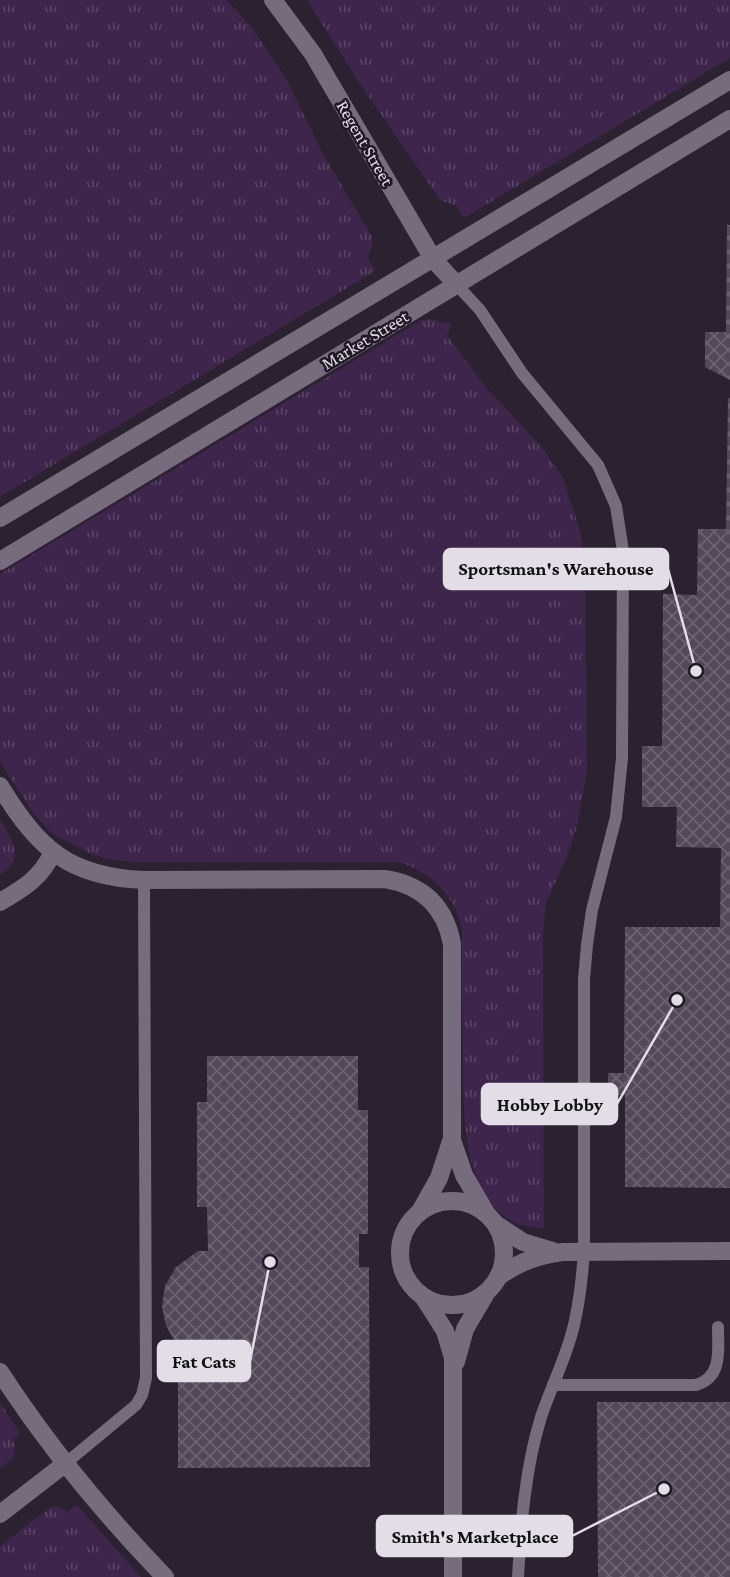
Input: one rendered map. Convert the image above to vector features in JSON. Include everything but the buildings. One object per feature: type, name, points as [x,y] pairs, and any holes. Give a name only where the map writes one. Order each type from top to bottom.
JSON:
[{"type":"street","name":"Regent Street","points":[[273,0],[313,54],[433,259],[457,285]]},
{"type":"street","name":"Market Street","points":[[0,518],[730,80]]},
{"type":"street","name":"Market Street","points":[[0,561],[730,119]]},
{"type":"street","points":[[0,786],[22,822],[53,852],[89,871],[107,877],[144,880],[385,879],[407,884],[426,894],[444,917],[452,944],[452,1138],[464,1175],[490,1218],[504,1250],[502,1268],[465,1329],[454,1372]]},
{"type":"street","points":[[0,902],[39,876],[53,852]]},
{"type":"street","points":[[452,1138],[439,1178],[421,1210],[405,1230],[399,1255],[407,1279],[424,1297],[445,1331],[454,1372],[453,1577]]},
{"type":"street","points":[[421,1210],[437,1203],[454,1201],[471,1205],[523,1242],[563,1252]]},
{"type":"street","points":[[424,1297],[440,1304],[457,1305],[474,1300],[526,1260],[544,1254],[584,1251],[730,1251]]},
{"type":"street","points":[[0,1373],[65,1463],[165,1577]]},
{"type":"street","points":[[0,1514],[65,1463]]},
{"type":"lane","points":[[457,285],[480,310],[522,373],[598,465],[616,506],[621,529],[620,788],[616,817],[592,910],[584,979],[584,1251],[578,1308],[568,1345],[539,1426],[528,1473],[518,1577]]},
{"type":"lane","points":[[65,1463],[136,1405],[142,1395],[146,1378],[144,880]]},
{"type":"lane","points":[[553,1385],[703,1383],[717,1366],[718,1327]]},
{"type":"green space","points":[[0,0],[227,0],[251,27],[286,78],[322,152],[371,235],[373,242],[368,258],[375,271],[0,497]]},
{"type":"green space","points":[[307,0],[730,0],[730,58],[464,218],[457,206],[440,200],[360,84]]},
{"type":"green space","points":[[422,320],[452,324],[447,335],[484,385],[544,450],[563,478],[581,534],[585,560],[587,771],[577,827],[546,903],[543,933],[544,1228],[516,1223],[494,1207],[482,1189],[473,1167],[463,1093],[462,929],[447,895],[432,879],[399,862],[112,860],[90,854],[50,832],[34,814],[0,762],[0,574]]},
{"type":"green space","points":[[0,820],[13,842],[15,856],[8,869],[0,875]]},
{"type":"green space","points":[[0,1403],[20,1433],[13,1440],[13,1457],[0,1469]]},
{"type":"green space","points":[[77,1505],[141,1577],[0,1577],[0,1546],[51,1507],[59,1507],[68,1512]]},
{"type":"place","name":"Sportsman's Warehouse","points":[[696,671]]},
{"type":"place","name":"Hobby Lobby","points":[[677,1000]]},
{"type":"place","name":"Fat Cats","points":[[270,1262]]},
{"type":"place","name":"Smith's Marketplace","points":[[664,1489]]}]
